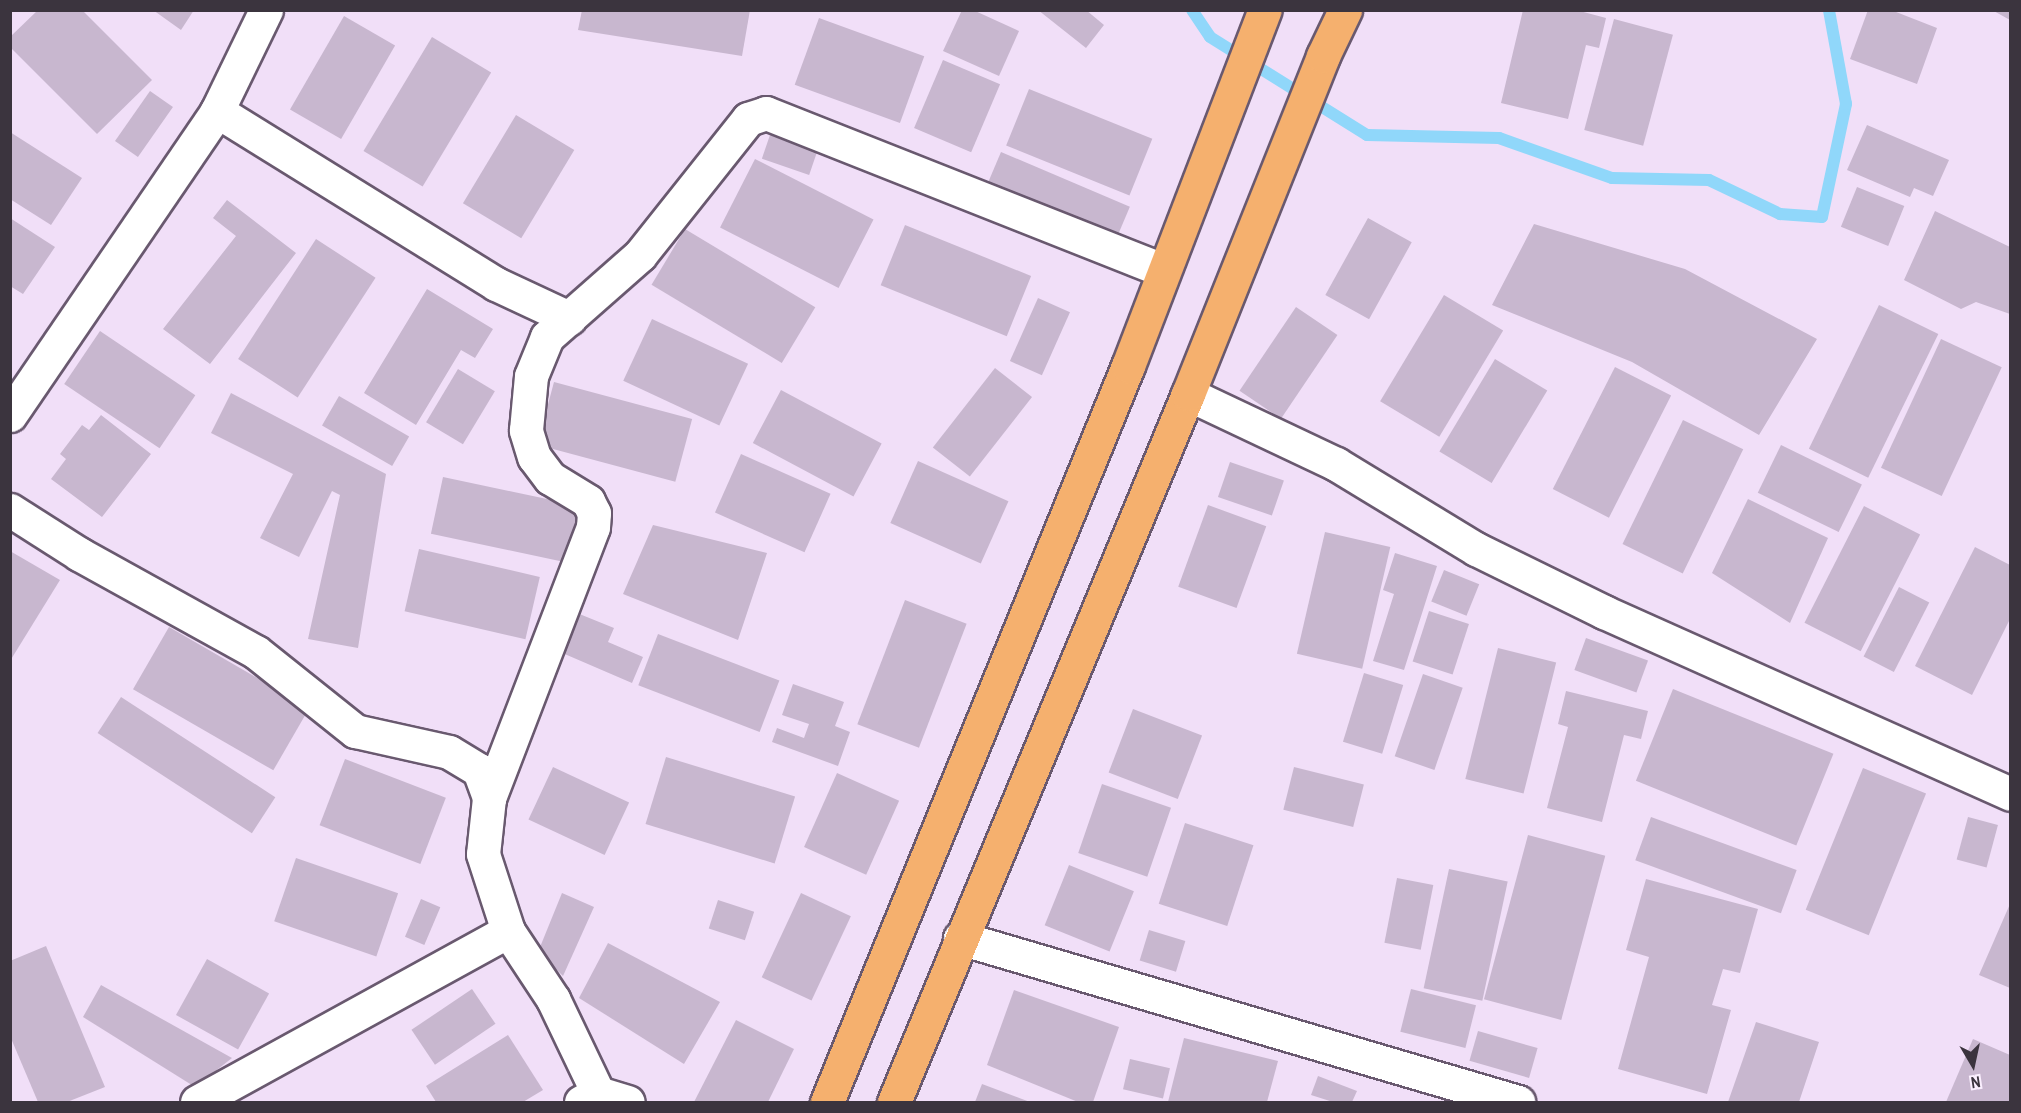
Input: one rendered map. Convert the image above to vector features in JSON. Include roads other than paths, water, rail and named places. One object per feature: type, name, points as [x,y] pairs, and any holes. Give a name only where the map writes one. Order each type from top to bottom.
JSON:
[{"type":"highway","points":[[894,1102],[960,938],[1188,394],[1323,56],[1345,10]]},
{"type":"highway","points":[[827,1102],[1128,366],[1260,21]]},
{"type":"street","points":[[10,415],[217,111],[266,10]]},
{"type":"street","points":[[217,111],[496,284],[569,318]]},
{"type":"street","points":[[602,1099],[554,999],[508,931],[483,854],[489,798],[593,527],[594,513],[588,501],[550,478],[534,457],[526,430],[531,376],[547,337],[640,255],[756,113],[766,113],[1163,270]]},
{"type":"street","points":[[1188,394],[1336,464],[1476,549],[1594,607],[2010,795]]},
{"type":"street","points":[[10,510],[80,554],[256,652],[355,731],[449,752],[479,770],[489,798]]},
{"type":"street","points":[[197,1102],[508,931]]},
{"type":"street","points":[[960,938],[1518,1102]]},
{"type":"waterway","points":[[1192,10],[1210,37],[1367,135],[1499,138],[1612,178],[1709,180],[1780,214],[1822,217],[1846,104],[1829,10]]}]
